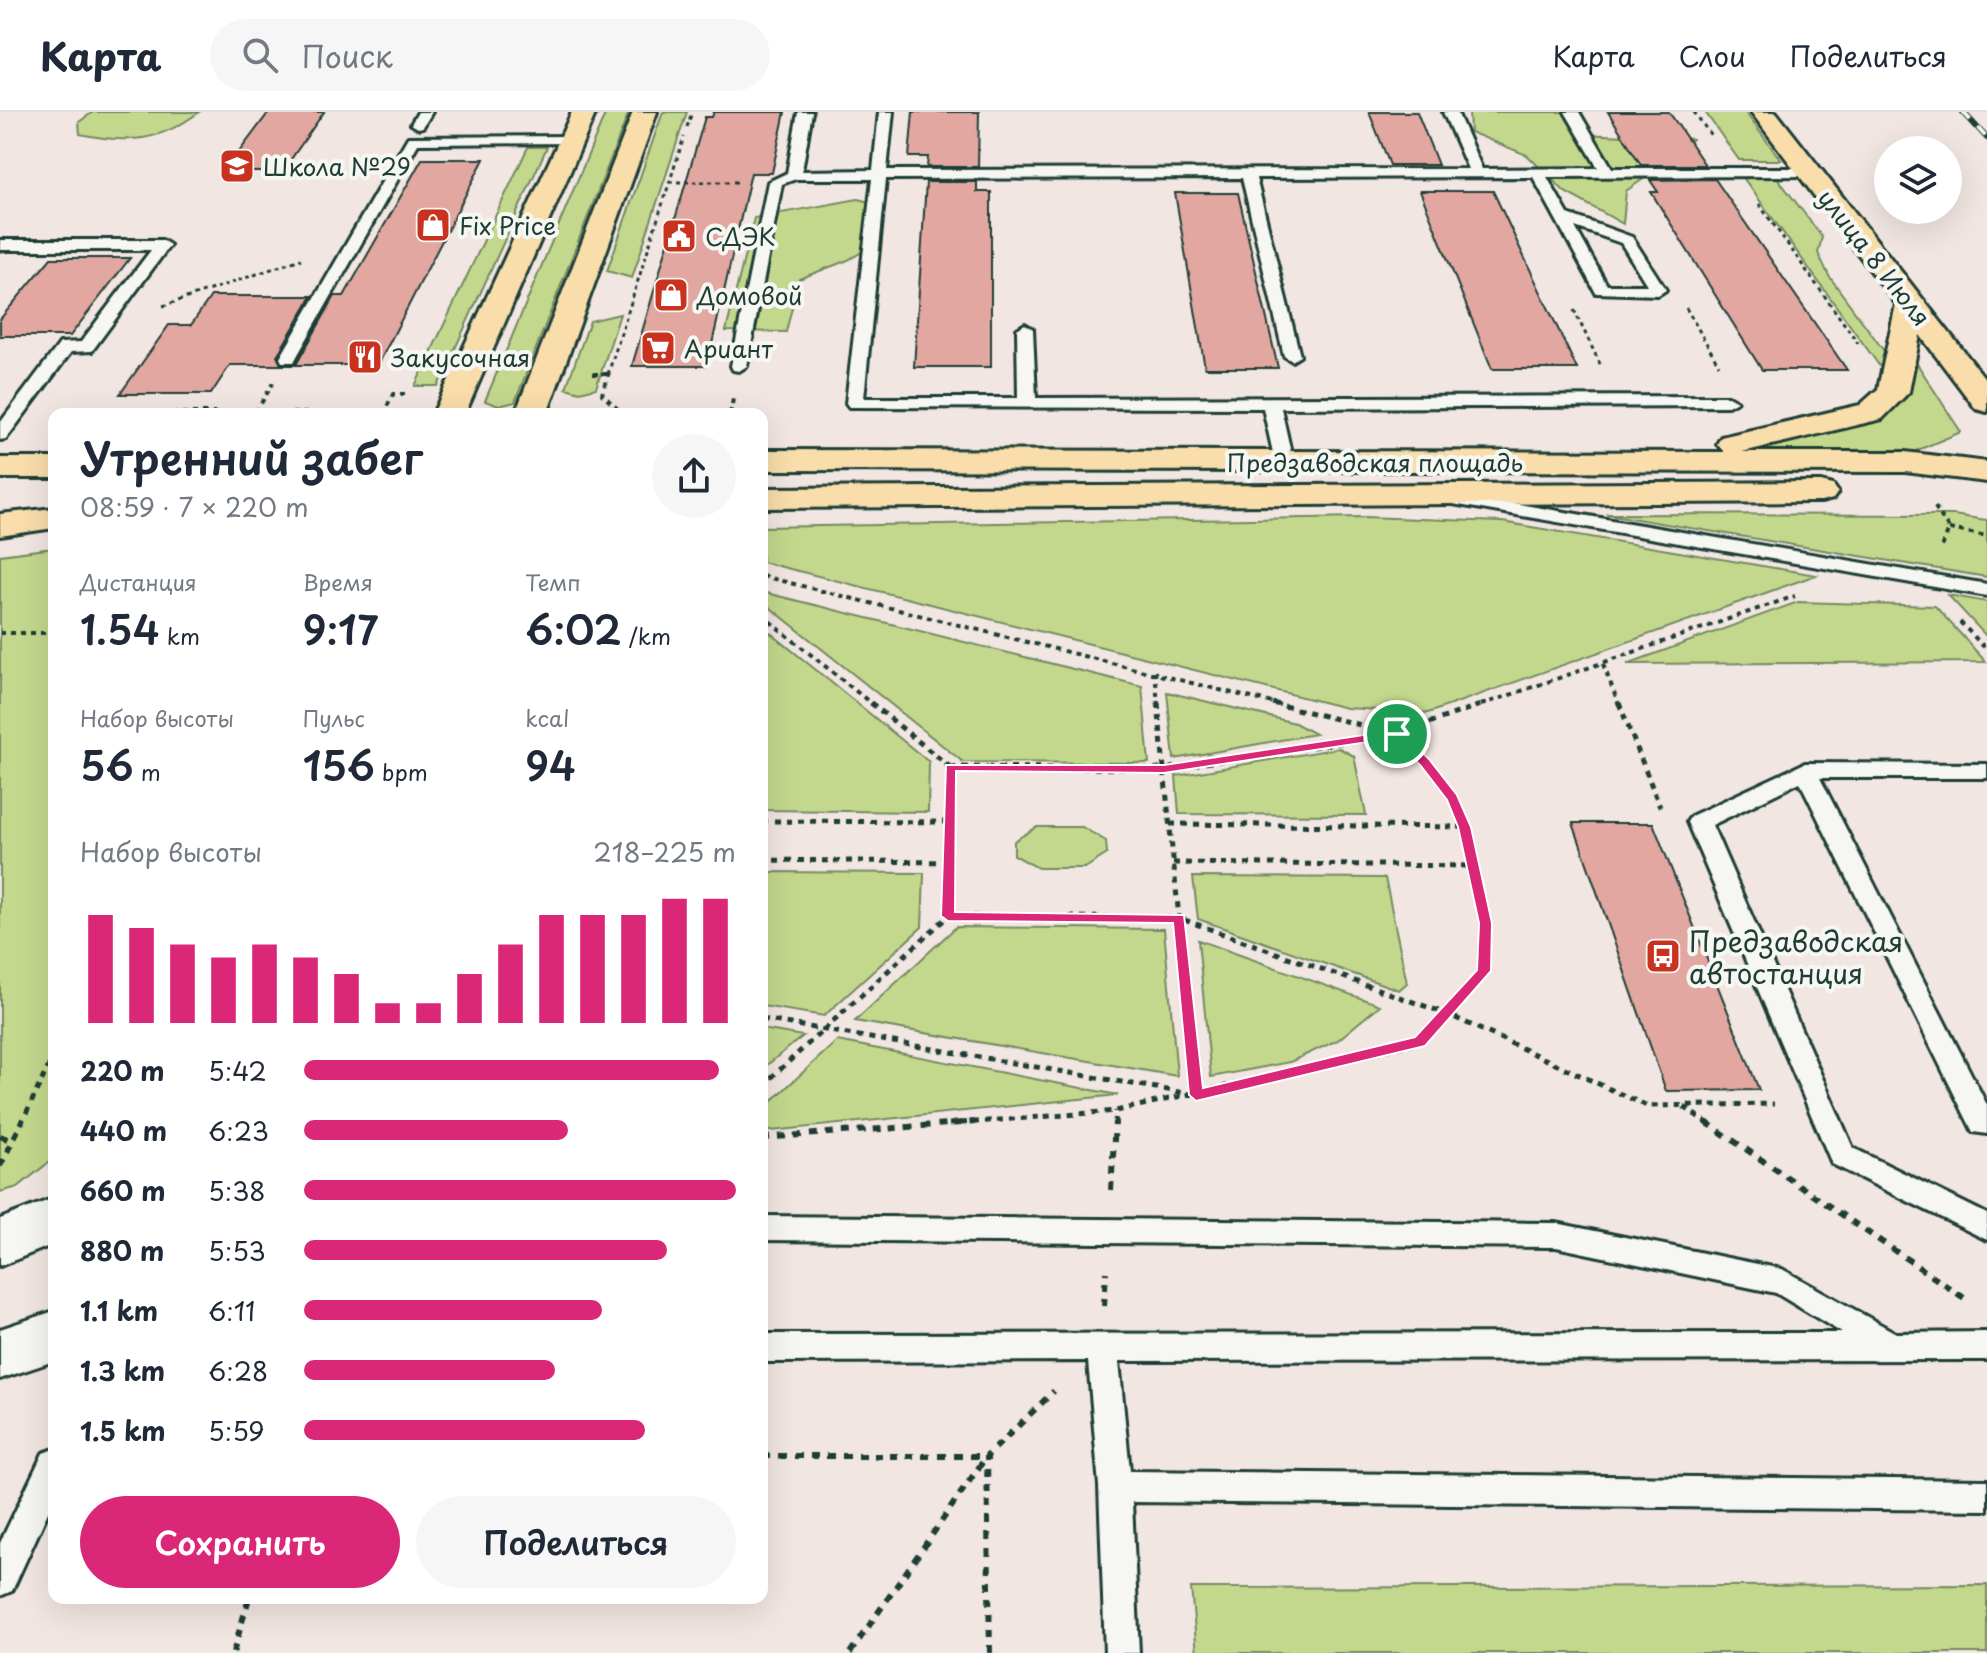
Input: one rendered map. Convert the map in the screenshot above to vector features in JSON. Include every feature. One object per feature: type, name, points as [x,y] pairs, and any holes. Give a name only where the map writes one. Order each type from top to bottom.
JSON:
[{"type":"main road","points":[[452,408],[584,112]]},
{"type":"main road","points":[[533,408],[645,112]]},
{"type":"main road","name":"улица 8 Июля","points":[[1763,112],[1987,402]]},
{"type":"main road","points":[[1646,462],[1871,412],[1893,392],[1911,303]]},
{"type":"main road","name":"Предзаводская площадь","points":[[768,460],[1905,462],[1987,472]]},
{"type":"main road","points":[[0,468],[48,468]]},
{"type":"main road","name":"Предзаводская площадь","points":[[768,498],[1925,491],[1987,485]]},
{"type":"main road","points":[[0,525],[48,519]]},
{"type":"main road","points":[[0,1243],[48,1223]]},
{"type":"main road","points":[[0,1354],[48,1338]]},
{"type":"lane","points":[[794,175],[805,112]]},
{"type":"lane","points":[[886,112],[855,403],[1728,401]]},
{"type":"lane","points":[[1450,112],[1477,173]]},
{"type":"lane","points":[[1572,112],[1607,172]]},
{"type":"lane","points":[[288,358],[413,140],[571,140]]},
{"type":"lane","points":[[1537,172],[1561,217],[1602,290],[1658,290],[1627,240],[1561,217]]},
{"type":"lane","points":[[739,366],[775,182],[794,175],[1809,172]]},
{"type":"lane","points":[[1248,173],[1292,356]]},
{"type":"lane","points":[[0,245],[162,245],[86,347],[66,347],[0,435]]},
{"type":"lane","points":[[1025,329],[1027,403]]},
{"type":"lane","points":[[1271,403],[1284,462]]},
{"type":"lane","points":[[1436,496],[1987,590]]},
{"type":"lane","points":[[1987,771],[1805,770],[1699,822],[1842,1156],[1987,1228]]},
{"type":"lane","points":[[1805,770],[1983,1124]]},
{"type":"lane","points":[[768,1228],[1556,1235],[1782,1282],[1892,1346]]},
{"type":"lane","points":[[1102,1346],[1115,1486],[1122,1653]]},
{"type":"lane","points":[[768,1348],[1987,1346]]},
{"type":"lane","points":[[0,1579],[48,1477]]},
{"type":"lane","points":[[1115,1486],[1987,1495]]},
{"type":"path","points":[[617,408],[602,394],[692,112]]},
{"type":"path","points":[[1694,112],[1865,353]]},
{"type":"path","points":[[669,182],[775,182]]},
{"type":"path","points":[[100,328],[355,241]]},
{"type":"path","points":[[596,374],[608,374]]},
{"type":"path","points":[[386,408],[393,394]]},
{"type":"path","points":[[17,413],[48,413]]},
{"type":"path","points":[[1949,529],[1987,536]]},
{"type":"path","points":[[768,577],[1155,671],[1397,734],[1425,762],[1452,798],[1465,827],[1486,923],[1484,971],[1420,1042],[1116,1111],[768,1138]]},
{"type":"path","points":[[768,620],[950,767],[1164,769],[1397,734],[1788,596],[1803,597]]},
{"type":"path","points":[[0,633],[48,633]]},
{"type":"path","points":[[1155,671],[1196,1095]]},
{"type":"path","points":[[948,916],[950,767]]},
{"type":"path","points":[[768,821],[950,822]]},
{"type":"path","points":[[1170,824],[1465,827]]},
{"type":"path","points":[[768,860],[949,862]]},
{"type":"path","points":[[1173,863],[1475,866]]},
{"type":"path","points":[[768,1081],[948,916],[1179,918],[1447,1014],[1647,1106],[1819,1107]]},
{"type":"path","points":[[768,1020],[1196,1095]]},
{"type":"path","points":[[0,1166],[48,1067]]},
{"type":"path","points":[[1683,1106],[1974,1305]]},
{"type":"path","points":[[0,1136],[12,1141]]},
{"type":"path","points":[[768,1456],[987,1456],[850,1653]]},
{"type":"path","points":[[233,1653],[247,1604]]},
{"type":"green space","points":[[93,112],[199,112],[157,135],[113,139],[80,134],[79,122]]},
{"type":"green space","points":[[606,112],[629,112],[515,402],[499,406],[485,401]]},
{"type":"green space","points":[[663,112],[687,112],[632,278],[607,271]]},
{"type":"green space","points":[[1469,112],[1577,112],[1582,134],[1692,139],[1672,159],[1626,191],[1623,224],[1565,192],[1527,155],[1470,132]]},
{"type":"green space","points":[[1705,112],[1745,112],[1781,160],[1739,160]]},
{"type":"green space","points":[[528,147],[547,147],[438,386],[415,386]]},
{"type":"green space","points":[[1742,176],[1776,176],[1822,237],[1818,253],[1829,276],[1887,355],[1881,368]]},
{"type":"green space","points":[[858,199],[885,206],[879,242],[848,260],[799,279],[786,332],[726,331],[754,218]]},
{"type":"green space","points":[[620,314],[596,388],[580,392],[566,388],[590,321]]},
{"type":"green space","points":[[1912,356],[1961,432],[1911,453],[1711,456],[1883,415],[1906,398]]},
{"type":"green space","points":[[1606,514],[1953,515],[1987,520],[1987,577]]},
{"type":"green space","points":[[1365,517],[1502,522],[1816,575],[1428,713],[1346,708],[768,564],[768,527]]},
{"type":"green space","points":[[48,549],[48,1163],[18,1187],[0,1192],[0,555]]},
{"type":"green space","points":[[768,593],[1142,686],[1149,763],[963,762],[768,606]]},
{"type":"green space","points":[[1948,595],[1987,602],[1987,637]]},
{"type":"green space","points":[[1798,602],[1935,606],[1986,662],[1627,664]]},
{"type":"green space","points":[[768,631],[929,762],[928,812],[768,810]]},
{"type":"green space","points":[[1167,692],[1295,723],[1315,734],[1174,759]]},
{"type":"green space","points":[[1339,748],[1354,756],[1366,815],[1179,814],[1176,776]]},
{"type":"green space","points":[[1037,827],[1082,827],[1106,841],[1107,854],[1085,868],[1038,868],[1014,855],[1014,841]]},
{"type":"green space","points":[[768,872],[924,873],[922,927],[824,1016],[768,1007]]},
{"type":"green space","points":[[1193,877],[1385,878],[1407,983],[1399,990],[1198,919]]},
{"type":"green space","points":[[956,927],[1164,929],[1177,1076],[855,1021]]},
{"type":"green space","points":[[1198,940],[1380,1005],[1338,1040],[1290,1062],[1211,1077]]},
{"type":"green space","points":[[768,1030],[803,1036],[768,1064]]},
{"type":"green space","points":[[837,1041],[1118,1095],[768,1131],[768,1104]]},
{"type":"green space","points":[[1987,1585],[1987,1653],[1197,1653],[1191,1588]]},
{"type":"building","points":[[269,112],[324,112],[282,172],[224,172]]},
{"type":"building","points":[[714,112],[785,112],[772,173],[751,173],[707,366],[632,366],[705,117],[712,117]]},
{"type":"building","points":[[913,112],[979,112],[978,167],[927,167],[928,157],[909,157]]},
{"type":"building","points":[[1369,112],[1417,112],[1438,165],[1390,165]]},
{"type":"building","points":[[1608,112],[1669,112],[1705,165],[1641,165]]},
{"type":"building","points":[[422,159],[484,159],[378,365],[282,365],[297,363],[335,296],[344,296]]},
{"type":"building","points":[[1715,179],[1847,370],[1762,370],[1651,192],[1658,192],[1650,180]]},
{"type":"building","points":[[926,182],[977,182],[977,192],[991,192],[991,367],[914,367]]},
{"type":"building","points":[[1420,191],[1493,191],[1577,369],[1492,369]]},
{"type":"building","points":[[1175,193],[1238,193],[1278,368],[1205,368]]},
{"type":"building","points":[[51,258],[130,258],[70,336],[0,336],[0,319]]},
{"type":"building","points":[[211,296],[312,296],[277,356],[282,365],[230,365],[211,394],[120,394],[169,325],[191,325]]},
{"type":"building","name":"Предзаводская автостанция","points":[[1573,823],[1653,823],[1759,1090],[1666,1091]]},
{"type":"railway","points":[[1963,112],[1987,138]]},
{"type":"place","name":"Школа №29","points":[[237,166]]},
{"type":"place","name":"Fix Price","points":[[433,225]]},
{"type":"place","name":"СДЭК","points":[[679,236]]},
{"type":"place","name":"Домовой","points":[[671,295]]},
{"type":"place","name":"Ариант","points":[[658,348]]},
{"type":"place","name":"Закусочная","points":[[365,357]]},
{"type":"place","name":"Предзаводская автостанция","points":[[1663,956]]},
{"type":"route","points":[[1397,734],[1425,762],[1452,798],[1465,827],[1486,923],[1484,971],[1420,1042],[1196,1095],[1179,918],[948,916],[950,767],[1164,769],[1397,734]]}]
